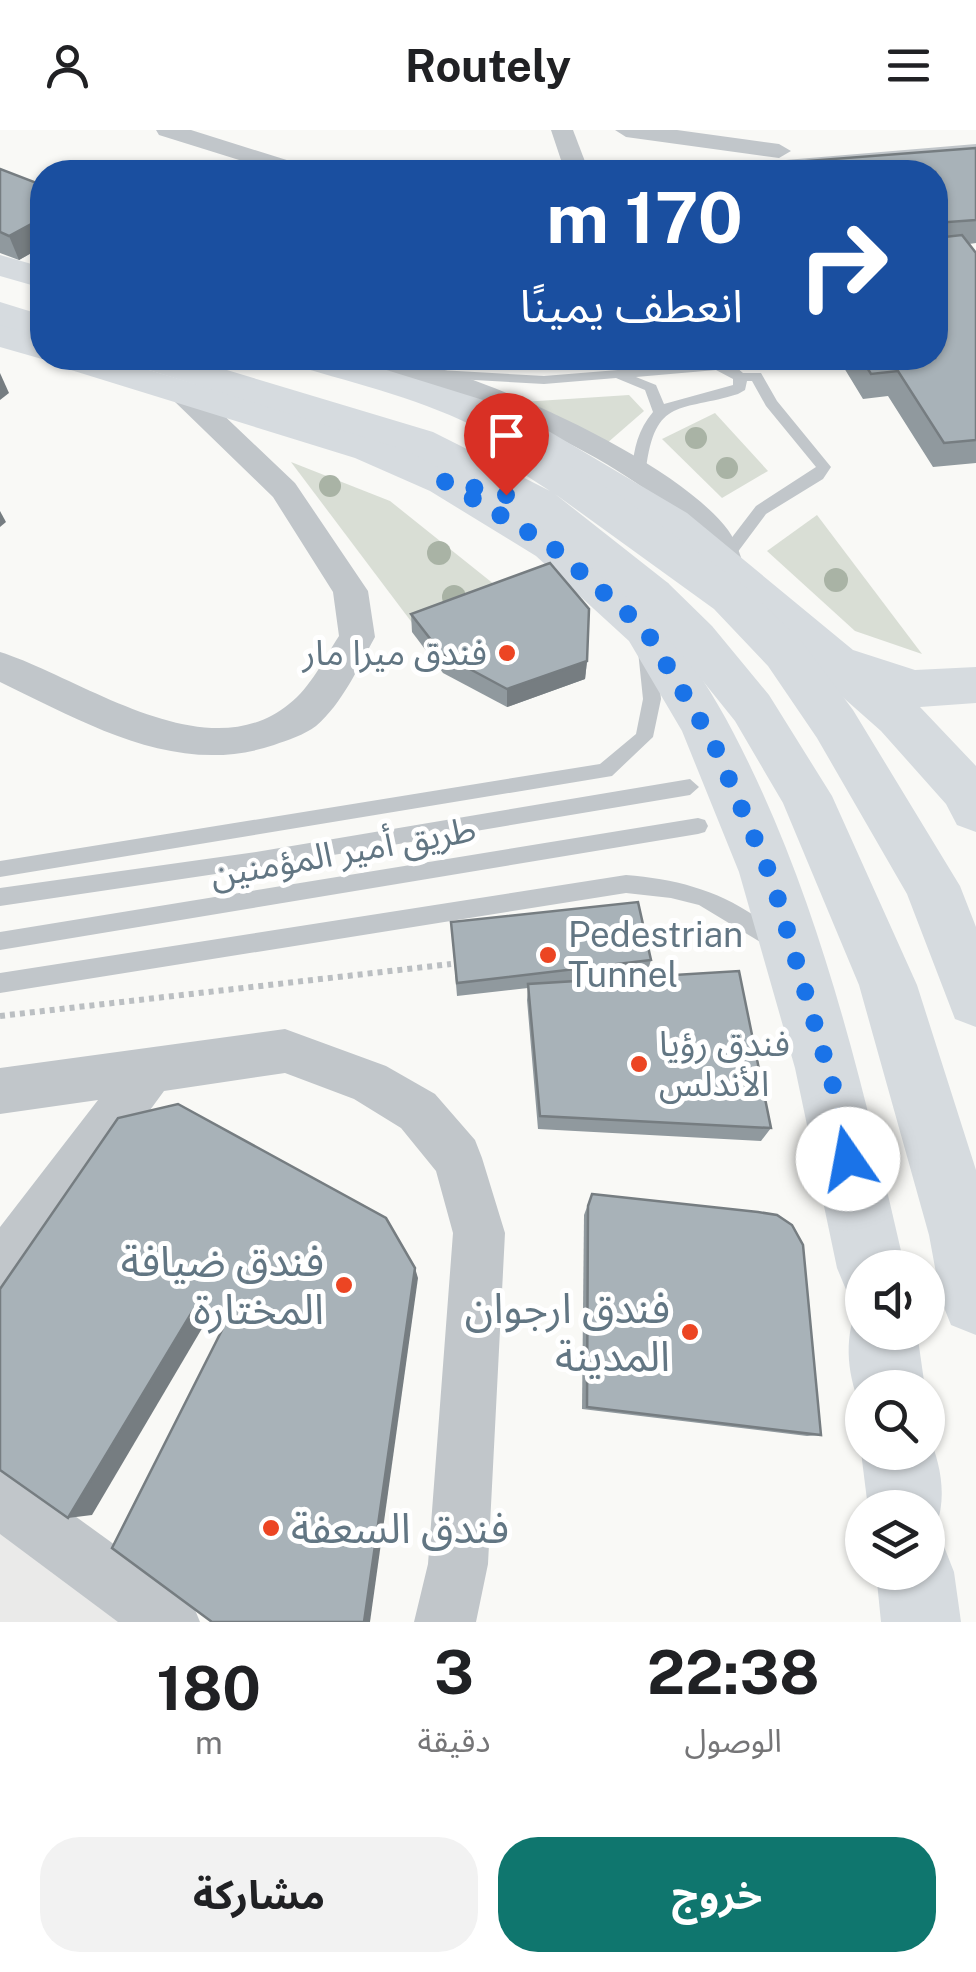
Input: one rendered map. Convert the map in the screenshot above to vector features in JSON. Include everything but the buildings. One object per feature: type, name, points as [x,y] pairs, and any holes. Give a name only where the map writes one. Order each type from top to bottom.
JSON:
[{"type":"main road","points":[[0,265],[30,274]]},
{"type":"main road","points":[[0,289],[30,298]]},
{"type":"main road","points":[[109,370],[368,449],[522,454],[604,506],[729,574],[835,724],[932,886],[976,1000]]},
{"type":"main road","points":[[187,370],[439,450],[538,502],[648,611],[713,742],[772,879],[833,1086],[867,1250]]},
{"type":"main road","points":[[276,370],[375,398],[551,546],[695,638],[752,708],[806,796],[888,985],[963,1234],[976,1300]]},
{"type":"main road","points":[[347,370],[452,404],[526,436],[672,523],[899,718],[965,789],[976,810]]},
{"type":"main road","points":[[526,436],[604,506]]},
{"type":"main road","points":[[833,661],[914,689],[976,685]]},
{"type":"main road","points":[[917,1590],[921,1622]]},
{"type":"street","points":[[166,130],[260,160]]},
{"type":"street","points":[[562,130],[572,160]]},
{"type":"street","points":[[626,130],[686,134],[849,160]]},
{"type":"street","points":[[883,160],[976,151]]},
{"type":"street","points":[[416,370],[495,400],[638,470],[689,506],[729,574]]},
{"type":"street","points":[[0,666],[143,730],[199,740],[259,737],[303,716],[332,678],[357,637],[350,591],[284,490],[183,393]]},
{"type":"street","points":[[0,1091],[285,1051],[368,1082],[418,1110],[457,1158],[479,1233],[458,1564],[445,1622]]},
{"type":"street","points":[[0,1270],[151,1069]]},
{"type":"street","points":[[0,1498],[169,1622]]},
{"type":"lane","points":[[420,371],[494,380],[666,370]]},
{"type":"lane","points":[[638,470],[644,438],[659,411],[676,400],[731,393],[740,387],[740,378],[731,370]]},
{"type":"lane","points":[[616,374],[651,388],[659,411]]},
{"type":"lane","points":[[729,574],[762,510],[818,476],[824,467],[771,402],[756,376],[740,378]]},
{"type":"lane","points":[[0,869],[605,771],[644,737],[652,699],[648,611]]},
{"type":"lane","points":[[0,896],[256,860],[690,787]]},
{"type":"lane","name":"طريق أمير المؤمنين","points":[[0,941],[698,826]]},
{"type":"lane","points":[[0,983],[626,884],[677,887],[734,911],[795,958]]},
{"type":"path","points":[[0,1016],[451,964]]},
{"type":"shaded area","points":[[629,395],[644,411],[606,444],[522,402]]},
{"type":"shaded area","points":[[715,413],[768,471],[722,498],[662,439]]},
{"type":"shaded area","points":[[291,462],[390,501],[500,589],[413,624]]},
{"type":"shaded area","points":[[817,515],[922,654],[855,631],[767,551]]},
{"type":"shaded area","points":[[0,1513],[147,1622],[0,1622]]},
{"type":"place","name":"فندق ميرا مار","points":[[507,653]]},
{"type":"place","name":"Pedestrian Tunnel","points":[[548,955]]},
{"type":"place","name":"فندق رؤيا الأندلس","points":[[639,1064]]},
{"type":"place","name":"فندق ضيافة المختارة","points":[[344,1285]]},
{"type":"place","name":"فندق ارجوان المدينة","points":[[690,1332]]},
{"type":"place","name":"فندق السعفة","points":[[271,1528]]},
{"type":"route","points":[[506,495],[444,481],[551,546],[645,629],[713,742],[772,879],[833,1086],[848,1159]]}]
